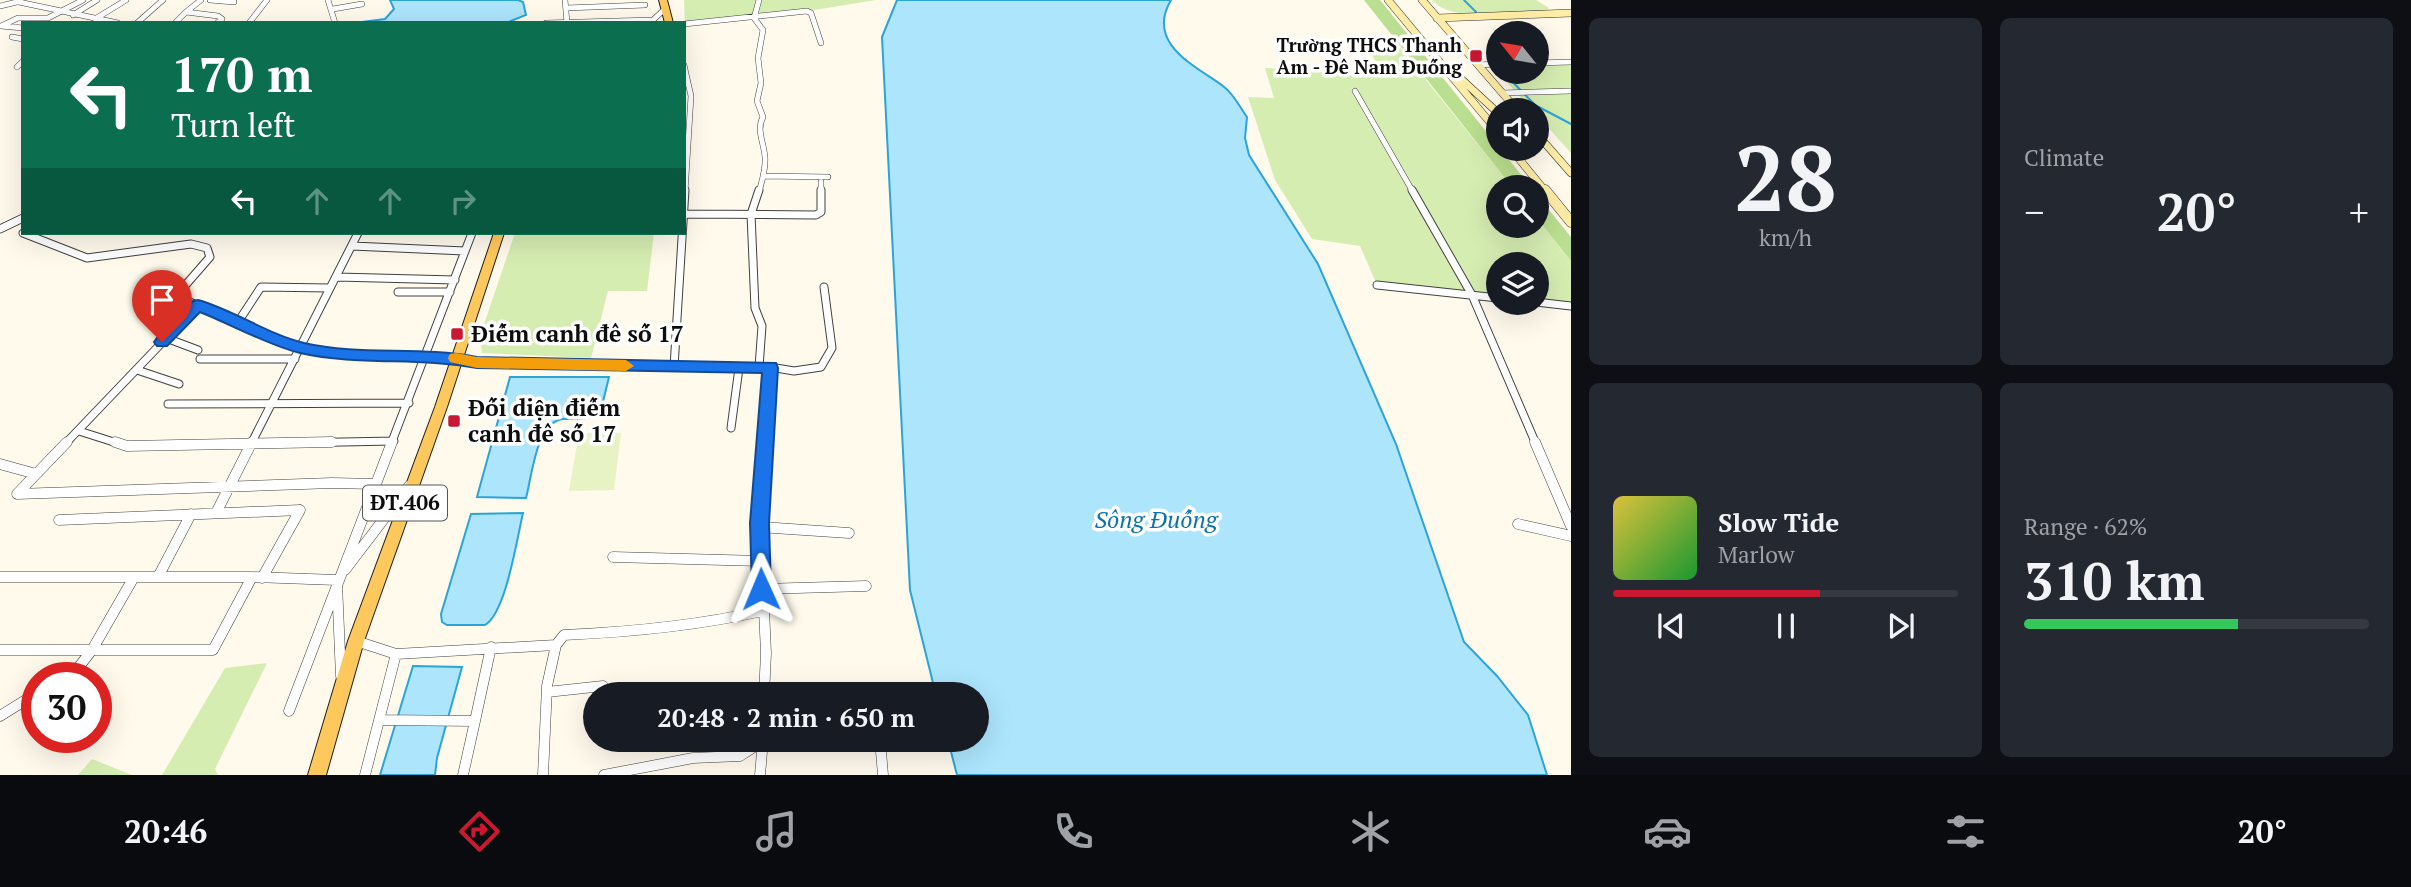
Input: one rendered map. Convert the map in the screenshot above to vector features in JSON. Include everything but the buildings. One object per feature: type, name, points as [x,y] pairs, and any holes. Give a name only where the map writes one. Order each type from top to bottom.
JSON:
[{"type":"main road","points":[[1388,0],[1486,118]]},
{"type":"main road","points":[[1422,0],[1506,98]]},
{"type":"main road","points":[[664,4],[668,21]]},
{"type":"main road","points":[[1437,18],[1571,13]]},
{"type":"main road","points":[[1422,43],[1486,102]]},
{"type":"main road","points":[[1549,148],[1571,173]]},
{"type":"main road","points":[[1549,152],[1561,161]]},
{"type":"main road","points":[[1521,161],[1571,222]]},
{"type":"main road","name":"ĐT.406","points":[[317,775],[355,640],[457,359],[498,235]]},
{"type":"street","points":[[21,28],[1,26],[13,19],[48,18],[83,0]]},
{"type":"street","points":[[73,15],[97,0]]},
{"type":"street","points":[[95,19],[126,0]]},
{"type":"street","points":[[139,21],[163,0]]},
{"type":"street","points":[[177,21],[201,0]]},
{"type":"street","points":[[210,0],[234,2]]},
{"type":"street","points":[[250,21],[267,0]]},
{"type":"street","points":[[328,0],[335,21]]},
{"type":"street","points":[[565,0],[566,21]]},
{"type":"street","points":[[754,18],[759,0]]},
{"type":"street","points":[[0,6],[20,1],[106,21]]},
{"type":"street","points":[[566,8],[644,3],[653,21]]},
{"type":"street","points":[[333,9],[362,4]]},
{"type":"street","points":[[653,21],[664,4]]},
{"type":"street","points":[[686,24],[808,11],[821,43]]},
{"type":"street","points":[[186,12],[218,16],[222,19],[220,21]]},
{"type":"street","points":[[80,21],[85,18]]},
{"type":"street","points":[[754,18],[763,30],[758,58],[761,83],[757,101],[763,117],[759,125],[765,156],[764,176],[751,214],[755,308],[762,326],[759,368]]},
{"type":"street","points":[[12,37],[21,38]]},
{"type":"street","points":[[1549,63],[1571,62]]},
{"type":"street","points":[[1478,65],[1486,65]]},
{"type":"street","points":[[686,71],[691,87],[686,227]]},
{"type":"street","points":[[1355,91],[1472,295],[1571,526]]},
{"type":"street","points":[[1502,93],[1571,91]]},
{"type":"street","points":[[764,176],[828,177]]},
{"type":"street","points":[[687,215],[816,215],[821,212],[821,183]]},
{"type":"street","points":[[2,226],[21,219]]},
{"type":"street","points":[[2,226],[21,232]]},
{"type":"street","points":[[28,235],[87,258],[191,244],[206,247],[210,257],[176,296],[299,347],[341,354],[477,362],[770,368],[794,372],[821,367],[832,348],[824,287]]},
{"type":"street","points":[[216,513],[249,443],[357,235]]},
{"type":"street","points":[[289,711],[471,235]]},
{"type":"street","points":[[674,367],[685,235]]},
{"type":"street","points":[[352,246],[465,251]]},
{"type":"street","points":[[337,277],[455,280]]},
{"type":"street","points":[[1377,285],[1486,297]]},
{"type":"street","points":[[238,322],[261,287],[330,288]]},
{"type":"street","points":[[398,292],[450,292]]},
{"type":"street","points":[[1549,303],[1571,306]]},
{"type":"street","points":[[198,305],[17,494],[228,486],[376,484]]},
{"type":"street","points":[[166,338],[199,354],[295,359]]},
{"type":"street","points":[[730,428],[739,368]]},
{"type":"street","points":[[765,682],[766,653],[760,527],[770,368]]},
{"type":"street","points":[[137,370],[179,384]]},
{"type":"street","points":[[167,404],[409,403]]},
{"type":"street","points":[[79,431],[127,446],[394,441]]},
{"type":"street","points":[[0,464],[36,474]]},
{"type":"street","points":[[342,690],[337,580],[414,480]]},
{"type":"street","points":[[0,650],[213,650],[300,510],[59,520]]},
{"type":"street","points":[[159,577],[191,514]]},
{"type":"street","points":[[1518,524],[1571,536]]},
{"type":"street","points":[[760,527],[849,533]]},
{"type":"street","points":[[613,557],[761,561]]},
{"type":"street","points":[[0,577],[257,577],[337,580]]},
{"type":"street","points":[[83,662],[134,577]]},
{"type":"street","points":[[761,589],[866,586]]},
{"type":"street","points":[[543,775],[547,692],[555,645],[564,635],[644,631],[710,623],[762,611]]},
{"type":"street","points":[[355,640],[396,654],[555,645]]},
{"type":"street","points":[[463,775],[491,647]]},
{"type":"street","points":[[365,775],[396,654]]},
{"type":"street","points":[[547,692],[583,688]]},
{"type":"street","points":[[0,716],[21,703]]},
{"type":"street","points":[[380,720],[475,722]]},
{"type":"street","points":[[604,775],[693,758],[740,756],[746,752]]},
{"type":"street","points":[[760,775],[762,752]]},
{"type":"street","points":[[881,752],[883,775]]},
{"type":"green space","points":[[684,0],[876,0],[808,11],[686,24]]},
{"type":"green space","points":[[1364,0],[1380,0],[1486,131],[1486,154]]},
{"type":"green space","points":[[1432,0],[1536,0],[1549,8],[1546,11],[1469,14],[1454,12]]},
{"type":"green space","points":[[1398,45],[1486,155],[1486,161],[1491,161],[1502,175],[1486,175],[1486,238],[1549,238],[1549,233],[1571,261],[1571,301],[1549,302],[1549,252],[1486,252],[1486,297],[1377,285],[1360,246],[1312,239],[1275,180],[1248,97],[1274,98],[1265,68],[1383,72],[1366,46]]},
{"type":"green space","points":[[1571,65],[1571,153],[1549,128],[1549,98],[1521,98],[1508,84],[1549,84],[1549,66]]},
{"type":"green space","points":[[1491,161],[1510,161],[1521,175],[1503,175]]},
{"type":"green space","points":[[1549,210],[1571,237],[1571,261],[1549,233]]},
{"type":"green space","points":[[514,235],[654,235],[647,291],[608,291],[591,358],[482,353],[480,336]]},
{"type":"green space","points":[[579,433],[621,433],[614,490],[569,491]]},
{"type":"green space","points":[[267,663],[215,769],[218,775],[162,775],[225,668]]},
{"type":"green space","points":[[92,759],[132,775],[78,775]]},
{"type":"water","points":[[390,0],[518,0],[523,2],[526,15],[511,21],[370,21],[385,19],[394,9]]},
{"type":"water","name":"Sông Đuống","points":[[897,0],[1171,0],[1164,29],[1169,41],[1188,62],[1227,89],[1247,117],[1245,138],[1249,155],[1318,264],[1396,444],[1464,642],[1497,676],[1528,715],[1547,775],[957,775],[951,752],[989,752],[989,682],[933,682],[910,590],[882,37]]},
{"type":"water","points":[[510,377],[609,377],[600,414],[587,418],[563,419],[554,422],[547,430],[537,451],[526,498],[477,497]]},
{"type":"water","points":[[523,513],[505,591],[492,618],[485,625],[447,625],[442,622],[441,614],[471,514]]},
{"type":"water","points":[[413,666],[462,667],[437,758],[435,775],[380,775]]},
{"type":"waterway","points":[[1464,0],[1476,12]]},
{"type":"waterway","points":[[1515,84],[1535,105],[1571,124]]},
{"type":"slow traffic","points":[[456,358],[477,362],[626,366]]},
{"type":"place","name":"Trường THCS Thanh Am - Đê Nam Đuống","points":[[1476,56]]},
{"type":"place","name":"Điếm canh đê số 17","points":[[457,334]]},
{"type":"place","name":"Đối diện điếm canh đê số 17","points":[[454,421]]},
{"type":"route","points":[[162,342],[198,305],[299,347],[341,354],[477,362],[770,368],[760,523],[761,589]]}]
